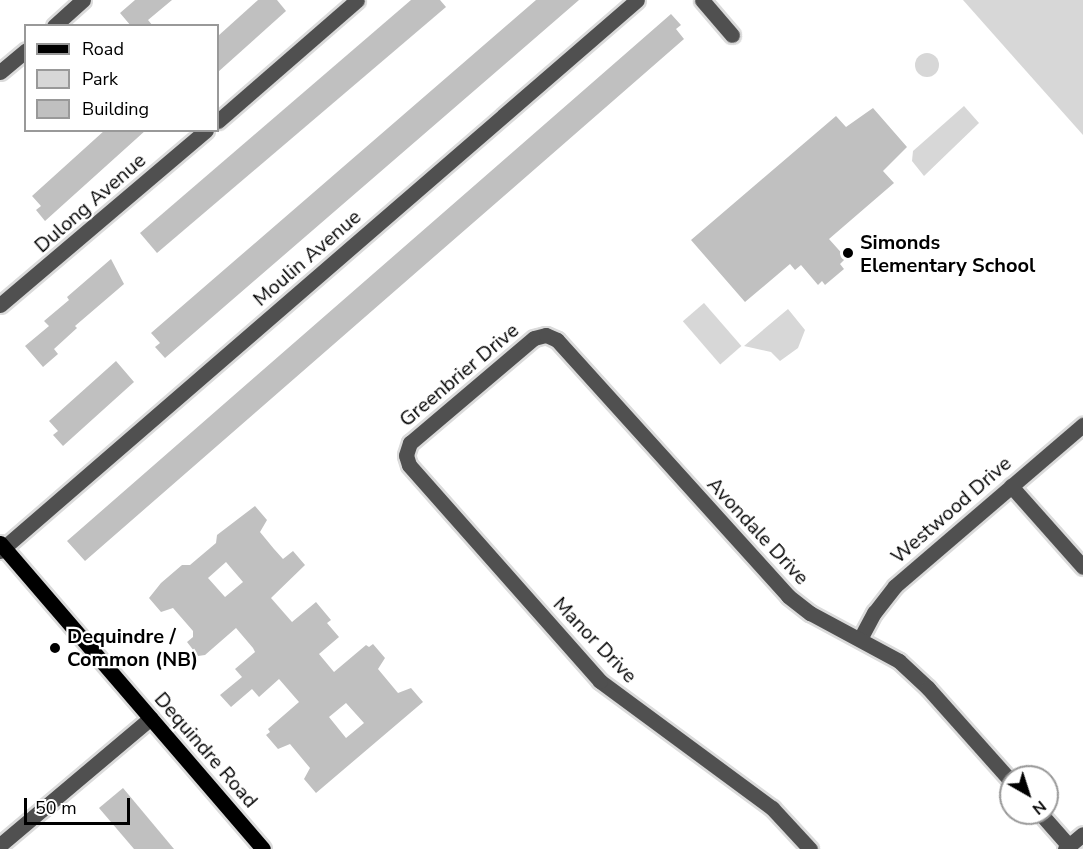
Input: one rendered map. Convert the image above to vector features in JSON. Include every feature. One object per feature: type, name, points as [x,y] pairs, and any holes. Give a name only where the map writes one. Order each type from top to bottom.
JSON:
[{"type":"main road","name":"Dequindre Road","points":[[1,547],[263,849]]},
{"type":"street","points":[[56,24],[83,0]]},
{"type":"street","points":[[219,120],[357,0]]},
{"type":"street","name":"Moulin Avenue","points":[[1,547],[637,0]]},
{"type":"street","points":[[702,0],[732,35]]},
{"type":"street","points":[[0,72],[24,52]]},
{"type":"street","name":"Dulong Avenue","points":[[0,305],[204,132]]},
{"type":"street","name":"Greenbrier Drive","points":[[406,455],[410,443],[526,343],[546,334]]},
{"type":"street","name":"Avondale Drive","points":[[546,334],[563,346],[777,586],[810,613],[860,639],[914,674],[999,768]]},
{"type":"street","name":"Westwood Drive","points":[[860,639],[874,613],[896,586],[1083,425]]},
{"type":"street","name":"Manor Drive","points":[[406,455],[414,474],[600,681],[772,808],[810,849]]},
{"type":"street","points":[[1011,486],[1083,567]]},
{"type":"street","points":[[0,844],[151,718]]},
{"type":"street","points":[[1050,825],[1067,847],[1083,834]]},
{"type":"green space","points":[[963,0],[1083,0],[1083,135]]},
{"type":"green space","points":[[927,53],[932,54],[938,60],[938,70],[932,76],[927,77],[922,76],[916,70],[915,65],[916,60],[922,54]]},
{"type":"green space","points":[[964,106],[979,123],[924,176],[912,161],[913,151]]},
{"type":"green space","points":[[704,303],[741,346],[720,364],[683,321]]},
{"type":"green space","points":[[788,309],[805,330],[798,348],[780,361],[771,352],[744,346]]},
{"type":"building","points":[[135,0],[172,0],[148,20],[151,24],[129,24],[120,13]]},
{"type":"building","points":[[258,0],[277,0],[286,11],[219,71],[219,35]]},
{"type":"building","points":[[411,0],[440,0],[446,7],[157,253],[140,233]]},
{"type":"building","points":[[536,0],[579,0],[165,358],[155,347],[160,343],[151,333]]},
{"type":"building","points":[[671,14],[681,25],[676,29],[684,39],[85,561],[67,541]]},
{"type":"building","points":[[873,108],[907,147],[883,171],[894,183],[829,239],[846,258],[840,264],[844,269],[825,285],[822,281],[818,285],[801,265],[795,270],[790,264],[745,302],[691,240],[836,116],[846,127]]},
{"type":"building","points":[[103,132],[144,132],[45,221],[36,210],[41,206],[32,196]]},
{"type":"building","points":[[111,259],[124,284],[75,326],[77,328],[54,349],[58,354],[43,367],[25,346],[49,326],[44,321],[69,300],[67,297]]},
{"type":"building","points":[[116,361],[134,382],[63,446],[53,435],[58,431],[49,421]]},
{"type":"building","points":[[255,506],[267,520],[260,532],[274,549],[283,559],[293,551],[305,565],[271,598],[292,622],[316,602],[331,620],[327,623],[339,637],[319,654],[334,672],[366,645],[369,647],[373,644],[385,658],[378,669],[398,693],[411,688],[423,702],[316,793],[304,779],[310,768],[290,744],[278,749],[266,735],[270,732],[268,729],[299,702],[279,679],[259,697],[252,689],[231,707],[220,695],[242,677],[235,669],[255,652],[236,628],[205,655],[198,656],[187,642],[193,637],[193,631],[173,608],[161,612],[149,598],[161,583],[182,565],[190,565],[216,543],[217,535]],"holes":[[[226,562],[243,582],[225,597],[208,578]],[[346,703],[364,723],[346,738],[329,717]]]},
{"type":"building","points":[[123,788],[174,849],[134,849],[99,808]]},
{"type":"place","name":"Simonds Elementary School","points":[[848,253]]},
{"type":"place","name":"Dequindre / Common (NB)","points":[[55,648]]}]
